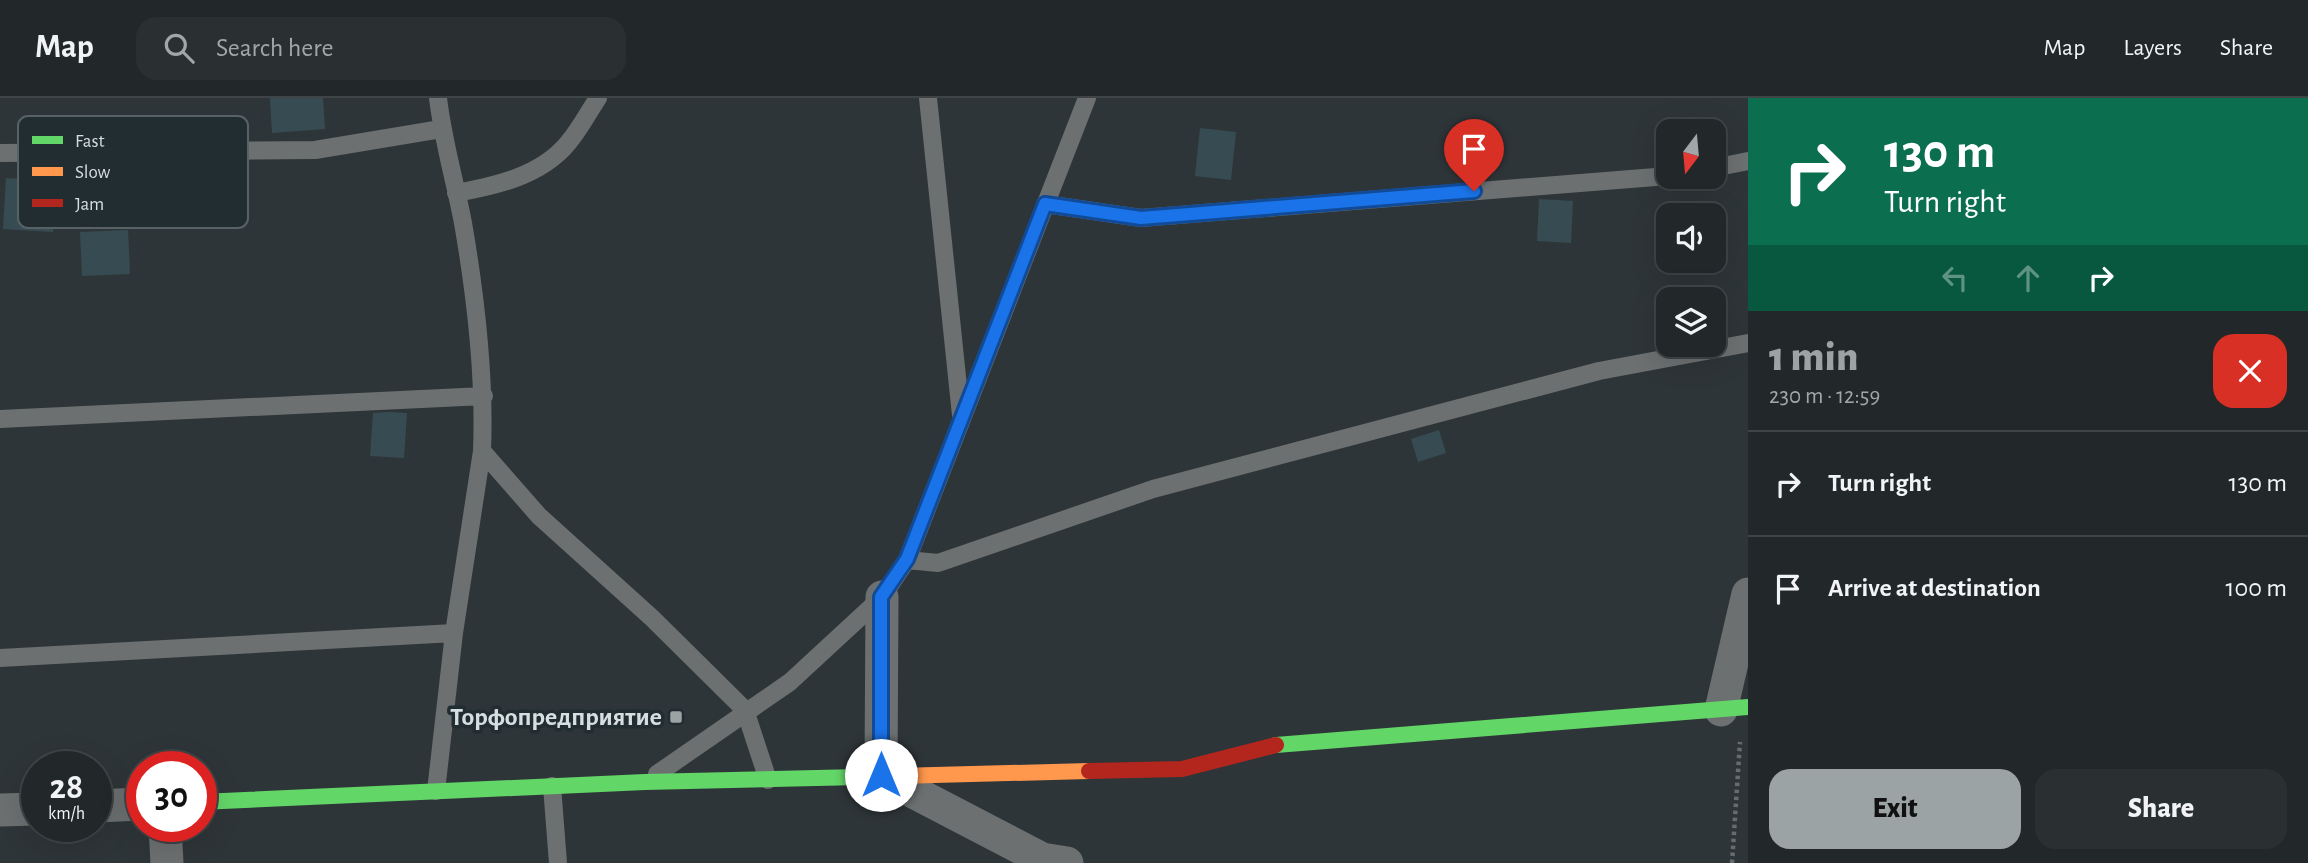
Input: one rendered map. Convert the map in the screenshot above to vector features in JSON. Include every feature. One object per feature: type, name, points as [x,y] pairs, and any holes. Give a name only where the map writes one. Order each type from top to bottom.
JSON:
[{"type":"street","points":[[217,801],[645,782],[1182,769],[1286,743],[1737,708],[1748,594]]},
{"type":"street","points":[[881,597],[881,775]]},
{"type":"street","points":[[881,775],[1050,862]]},
{"type":"street","points":[[0,810],[21,809]]},
{"type":"street","points":[[166,842],[167,863]]},
{"type":"lane","points":[[436,791],[454,633],[482,451],[484,396],[463,223],[441,129],[438,98]]},
{"type":"lane","points":[[456,193],[494,186],[536,169],[567,145],[598,98]]},
{"type":"lane","points":[[928,98],[962,418]]},
{"type":"lane","points":[[645,782],[708,741],[745,710],[790,682],[881,597],[907,559],[1087,98]]},
{"type":"lane","points":[[248,151],[316,150],[441,129]]},
{"type":"lane","points":[[0,153],[18,153]]},
{"type":"lane","points":[[1726,166],[1748,161]]},
{"type":"lane","points":[[1045,204],[1141,218],[1656,177]]},
{"type":"lane","points":[[907,559],[938,563],[1153,489],[1599,371],[1748,343]]},
{"type":"lane","points":[[0,419],[484,396]]},
{"type":"lane","points":[[482,451],[539,516],[652,618],[745,710],[768,780]]},
{"type":"lane","points":[[0,659],[454,633]]},
{"type":"lane","points":[[552,786],[558,863]]},
{"type":"path","points":[[1732,863],[1737,708]]},
{"type":"building","points":[[270,98],[323,98],[325,129],[272,133]]},
{"type":"building","points":[[1200,128],[1236,132],[1231,180],[1195,176]]},
{"type":"building","points":[[6,178],[18,179],[18,228],[53,228],[53,232],[3,229]]},
{"type":"building","points":[[1539,199],[1573,201],[1571,243],[1537,241]]},
{"type":"building","points":[[128,230],[130,274],[82,276],[80,232]]},
{"type":"building","points":[[373,413],[407,413],[404,458],[370,456]]},
{"type":"building","points":[[1439,430],[1446,453],[1418,462],[1411,439]]},
{"type":"traffic: fast","points":[[1276,745],[1748,707]]},
{"type":"traffic: fast","points":[[217,801],[645,782],[860,777]]},
{"type":"traffic: slow","points":[[860,777],[1089,771]]},
{"type":"traffic: jam","points":[[1089,771],[1182,769],[1276,745]]},
{"type":"place","name":"Торфопредприятие","points":[[676,717]]},
{"type":"route","points":[[881,775],[881,597],[907,559],[1045,204],[1141,218],[1474,191]]}]
